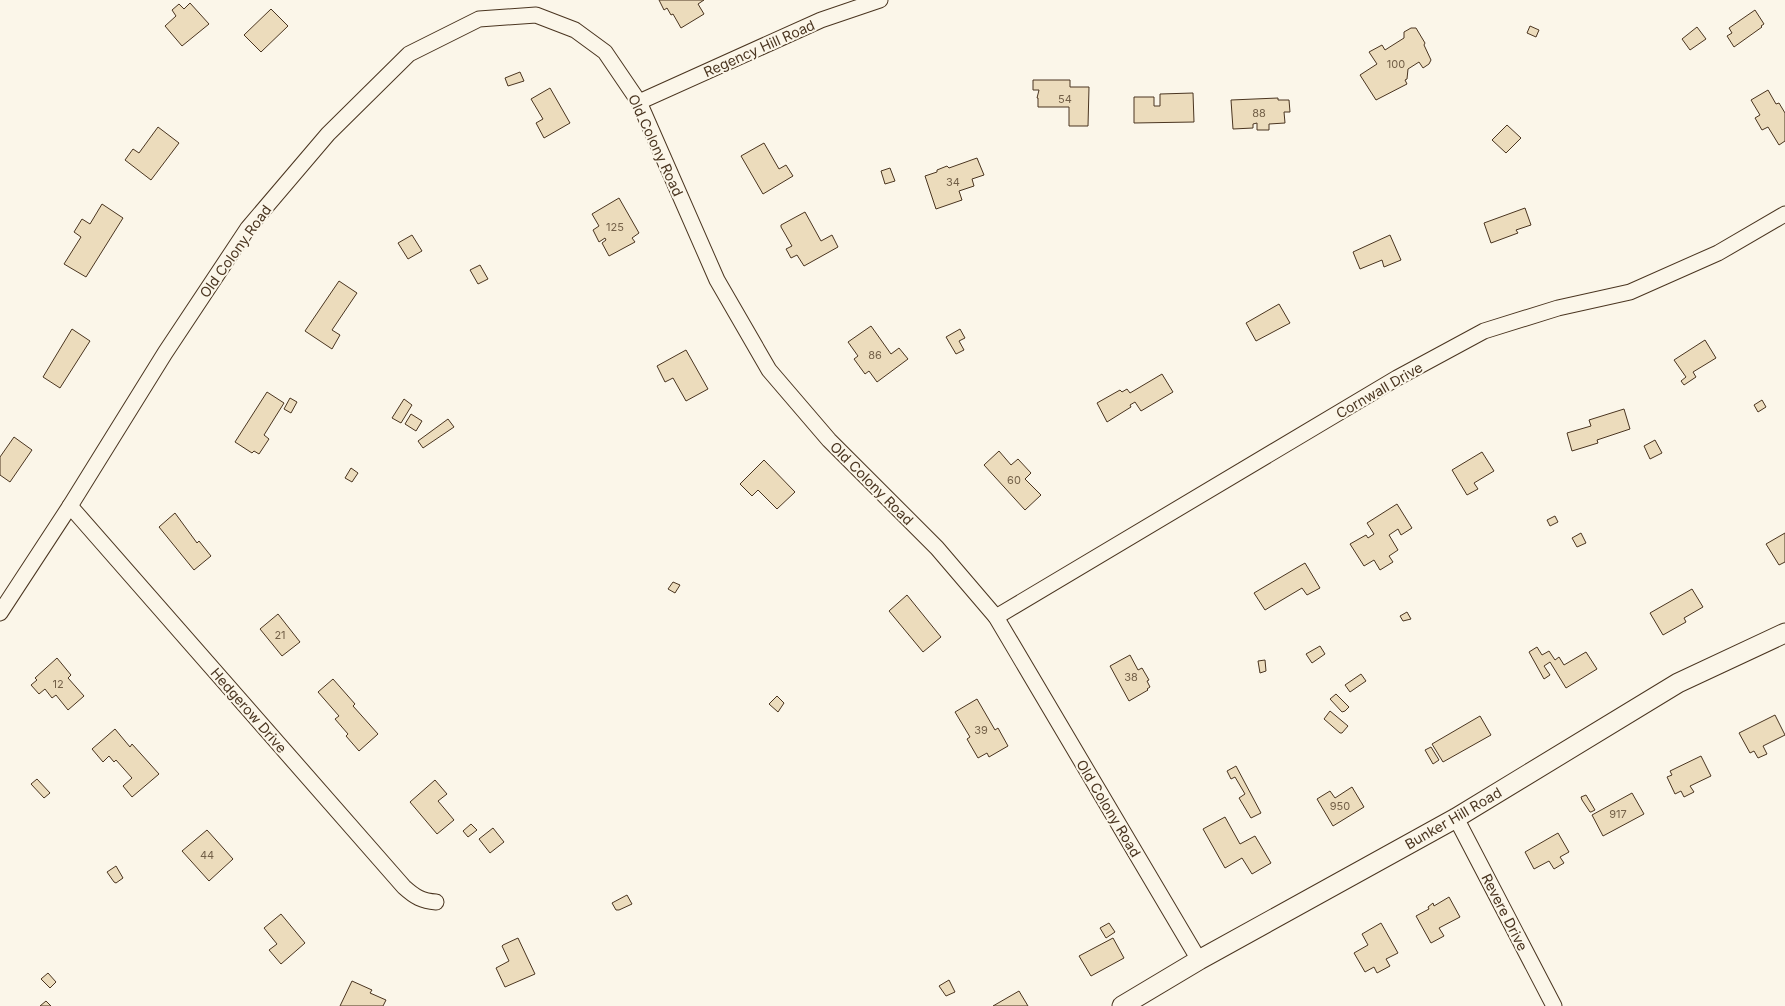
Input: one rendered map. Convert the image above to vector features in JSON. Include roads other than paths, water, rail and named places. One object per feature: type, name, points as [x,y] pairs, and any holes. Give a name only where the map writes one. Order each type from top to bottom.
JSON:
[{"type":"street","name":"Regency Hill Road","points":[[639,102],[820,20],[880,0]]},
{"type":"street","name":"Old Colony Road","points":[[0,613],[70,506],[165,353],[248,228],[328,134],[409,54],[479,19],[536,15],[574,30],[605,52],[639,102],[718,280],[768,370],[829,440],[937,548],[996,617],[1199,960]]},
{"type":"street","name":"Cornwall Drive","points":[[996,617],[1397,378],[1484,331],[1558,308],[1630,292],[1718,253],[1785,214]]},
{"type":"street","name":"Hedgerow Drive","points":[[70,506],[404,887],[414,896],[424,901],[436,902]]},
{"type":"street","name":"Bunker Hill Road","points":[[1122,1006],[1199,960],[1456,818],[1678,683],[1785,633]]},
{"type":"street","name":"Revere Drive","points":[[1456,818],[1554,1006]]}]
